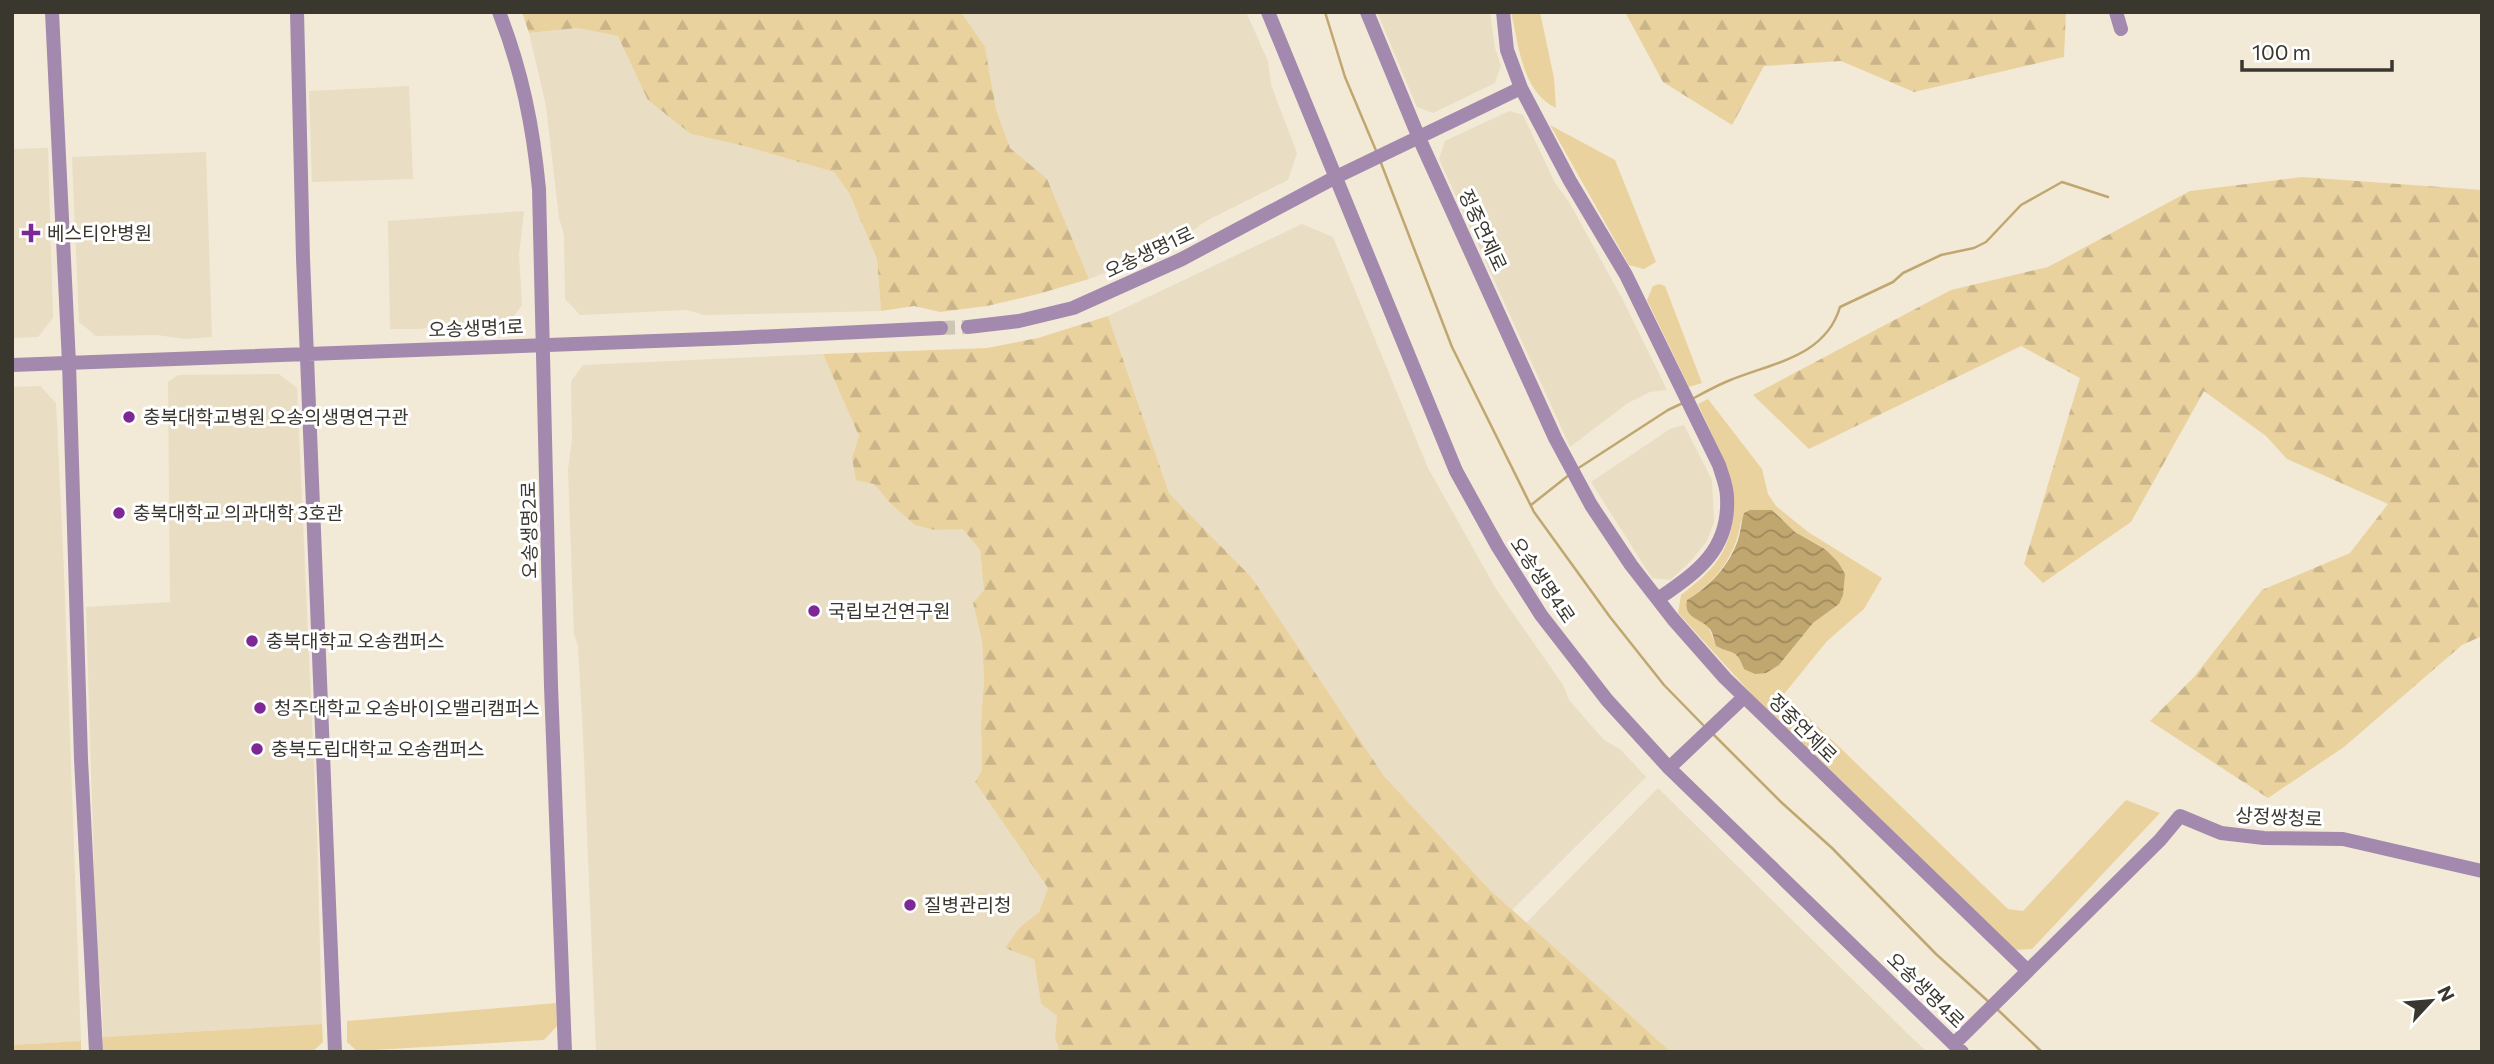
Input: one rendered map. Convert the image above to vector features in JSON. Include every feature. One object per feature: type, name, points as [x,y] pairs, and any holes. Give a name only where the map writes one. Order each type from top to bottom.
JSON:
[{"type":"street","points":[[52,12],[69,363],[81,759],[96,1052]]},
{"type":"street","points":[[297,12],[307,354],[335,1052]]},
{"type":"street","name":"오송생명2로","points":[[499,12],[522,80],[535,149],[539,189],[551,686],[565,1052]]},
{"type":"street","name":"오송생명4로","points":[[1268,12],[1456,471],[1497,547],[1541,615],[1607,700],[1958,1048]]},
{"type":"street","name":"정중연제로","points":[[1367,12],[1415,140],[1568,463],[1631,565],[1741,699],[2023,976]]},
{"type":"street","points":[[1503,12],[1507,50],[1521,88],[1570,181],[1626,275],[1718,465],[1728,494],[1727,517],[1721,538],[1710,558],[1695,574],[1658,599]]},
{"type":"street","points":[[2116,12],[2122,29]]},
{"type":"street","name":"오송생명1로","points":[[968,327],[1019,321],[1073,308],[1182,259],[1334,178],[1521,88]]},
{"type":"street","name":"오송생명1로","points":[[12,365],[941,328]]},
{"type":"street","points":[[1673,764],[1741,699]]},
{"type":"street","name":"상정쌍청로","points":[[2023,976],[2160,840],[2179,816],[2221,833],[2264,838],[2343,839],[2482,871]]},
{"type":"street","points":[[1958,1048],[1968,1031],[2023,976]]},
{"type":"shaded area","points":[[961,12],[1246,12],[1268,61],[1271,85],[1297,153],[1288,180],[1206,221],[1182,238],[1148,256],[1089,279],[1048,183],[1010,148],[996,109],[985,47]]},
{"type":"shaded area","points":[[1377,12],[1490,12],[1495,48],[1501,66],[1495,83],[1433,113],[1417,107]]},
{"type":"shaded area","points":[[577,28],[618,36],[627,52],[691,134],[834,172],[849,193],[877,259],[881,311],[704,315],[687,310],[580,315],[565,299],[564,235],[559,218],[546,106],[529,33]]},
{"type":"shaded area","points":[[409,86],[413,179],[312,182],[309,91]]},
{"type":"shaded area","points":[[1509,111],[1523,115],[1555,183],[1569,202],[1623,300],[1667,390],[1650,392],[1628,403],[1570,447],[1439,159],[1445,141]]},
{"type":"shaded area","name":"베스티안병원","points":[[48,148],[53,318],[38,337],[12,338],[12,149]]},
{"type":"shaded area","points":[[206,152],[212,337],[185,339],[157,335],[96,336],[79,322],[72,157]]},
{"type":"shaded area","points":[[524,211],[519,255],[522,305],[511,320],[438,324],[421,329],[390,329],[388,221]]},
{"type":"shaded area","points":[[1302,224],[1333,237],[1428,468],[1496,589],[1563,685],[1569,700],[1604,740],[1621,750],[1646,777],[1512,910],[1384,776],[1252,578],[1169,493],[1108,316]]},
{"type":"shaded area","points":[[823,354],[859,436],[852,458],[890,503],[935,530],[963,528],[980,550],[984,590],[973,603],[982,641],[984,679],[982,770],[975,782],[1048,888],[1039,912],[1020,927],[1034,959],[1041,1004],[1057,1016],[1055,1038],[1060,1052],[596,1052],[583,735],[578,646],[574,634],[568,469],[572,440],[571,381],[583,365]]},
{"type":"shaded area","points":[[279,374],[297,388],[317,835],[322,1024],[103,1037],[101,987],[97,965],[86,607],[170,602],[168,382],[178,375]]},
{"type":"shaded area","points":[[40,386],[56,403],[81,1041],[12,1045],[12,387]]},
{"type":"shaded area","points":[[1684,425],[1712,480],[1714,522],[1707,541],[1690,562],[1670,580],[1652,578],[1591,482],[1670,429]]},
{"type":"shaded area","points":[[1658,788],[1927,1052],[1671,1052],[1526,923]]},
{"type":"green space","points":[[522,12],[961,12],[985,47],[996,109],[1010,148],[1047,179],[1089,279],[987,306],[940,312],[914,306],[881,311],[877,259],[849,193],[834,172],[691,134],[648,100],[618,36],[577,28],[529,33]]},
{"type":"green space","points":[[1511,12],[1540,12],[1554,78],[1556,108],[1545,101],[1529,80]]},
{"type":"green space","points":[[1625,12],[2066,12],[2064,57],[1914,92],[1841,61],[1764,66],[1732,125],[1663,82]]},
{"type":"green space","points":[[1550,125],[1615,160],[1656,262],[1644,269],[1629,265]]},
{"type":"green space","points":[[2302,177],[2482,190],[2482,636],[2462,645],[2344,747],[2268,798],[2150,721],[2194,677],[2262,590],[2350,553],[2388,504],[2287,459],[2266,436],[2204,391],[2131,522],[2043,583],[2024,564],[2080,378],[2021,346],[1809,449],[1753,395],[1951,290],[2048,267],[2190,191]]},
{"type":"green space","points":[[1653,286],[1665,286],[1702,383],[1689,387],[1647,300]]},
{"type":"green space","points":[[1108,316],[1169,493],[1252,578],[1384,776],[1490,890],[1671,1052],[1060,1052],[1055,1038],[1057,1016],[1041,1004],[1034,959],[1005,948],[1020,927],[1039,912],[1048,888],[975,782],[982,770],[984,679],[982,641],[973,603],[984,590],[980,550],[963,529],[935,530],[915,525],[890,503],[874,484],[856,480],[852,458],[859,436],[823,354],[987,348],[1038,338]]},
{"type":"green space","points":[[1708,399],[1762,469],[1768,494],[1776,506],[1808,532],[1882,578],[1864,609],[1827,641],[1784,694],[2008,909],[2023,911],[2126,800],[2160,813],[2032,949],[2014,950],[1767,711],[1678,613],[1681,595],[1709,571],[1722,553],[1730,534],[1733,515],[1728,477],[1698,404]],"holes":[[[1772,510],[1795,532],[1826,549],[1839,604],[1813,623],[1779,665],[1744,669],[1736,655],[1716,646],[1709,628],[1687,600],[1716,576],[1730,556],[1741,521]]]},
{"type":"green space","points":[[556,1003],[557,1026],[544,1040],[357,1051],[347,1042],[347,1021]]},
{"type":"green space","points":[[322,1024],[323,1042],[312,1052],[101,1052],[103,1037]]},
{"type":"green space","points":[[81,1041],[81,1052],[12,1052],[12,1045]]},
{"type":"water","points":[[1750,510],[1772,510],[1795,532],[1825,549],[1845,574],[1843,595],[1839,604],[1813,623],[1779,665],[1766,673],[1755,674],[1744,669],[1736,655],[1716,646],[1710,629],[1690,615],[1686,606],[1687,600],[1711,582],[1724,567],[1738,540],[1744,513]]},
{"type":"waterway","points":[[1325,12],[1345,77],[1377,153]]},
{"type":"waterway","points":[[1381,163],[1452,347],[1534,512],[1610,617],[1664,685],[1706,728]]},
{"type":"waterway","points":[[1694,398],[1809,348],[1822,338],[1833,324],[1840,307],[1941,255],[1974,248],[1986,242],[2021,205],[2062,182],[2108,197]]},
{"type":"waterway","points":[[1577,469],[1668,410],[1685,402]]},
{"type":"waterway","points":[[1531,505],[1569,475]]},
{"type":"waterway","points":[[1714,735],[1832,848],[1936,954],[1990,1003]]},
{"type":"waterway","points":[[1998,1010],[2042,1052]]},
{"type":"tunnel","points":[[941,328],[968,327]]},
{"type":"place","name":"베스티안병원","points":[[31,233]]},
{"type":"place","name":"충북대학교병원 오송의생명연구관","points":[[129,417]]},
{"type":"place","name":"충북대학교 의과대학 3호관","points":[[119,513]]},
{"type":"place","name":"국립보건연구원","points":[[814,611]]},
{"type":"place","name":"충북대학교 오송캠퍼스","points":[[252,641]]},
{"type":"place","name":"청주대학교 오송바이오밸리캠퍼스","points":[[260,708]]},
{"type":"place","name":"충북도립대학교 오송캠퍼스","points":[[257,749]]},
{"type":"place","name":"질병관리청","points":[[910,905]]}]
